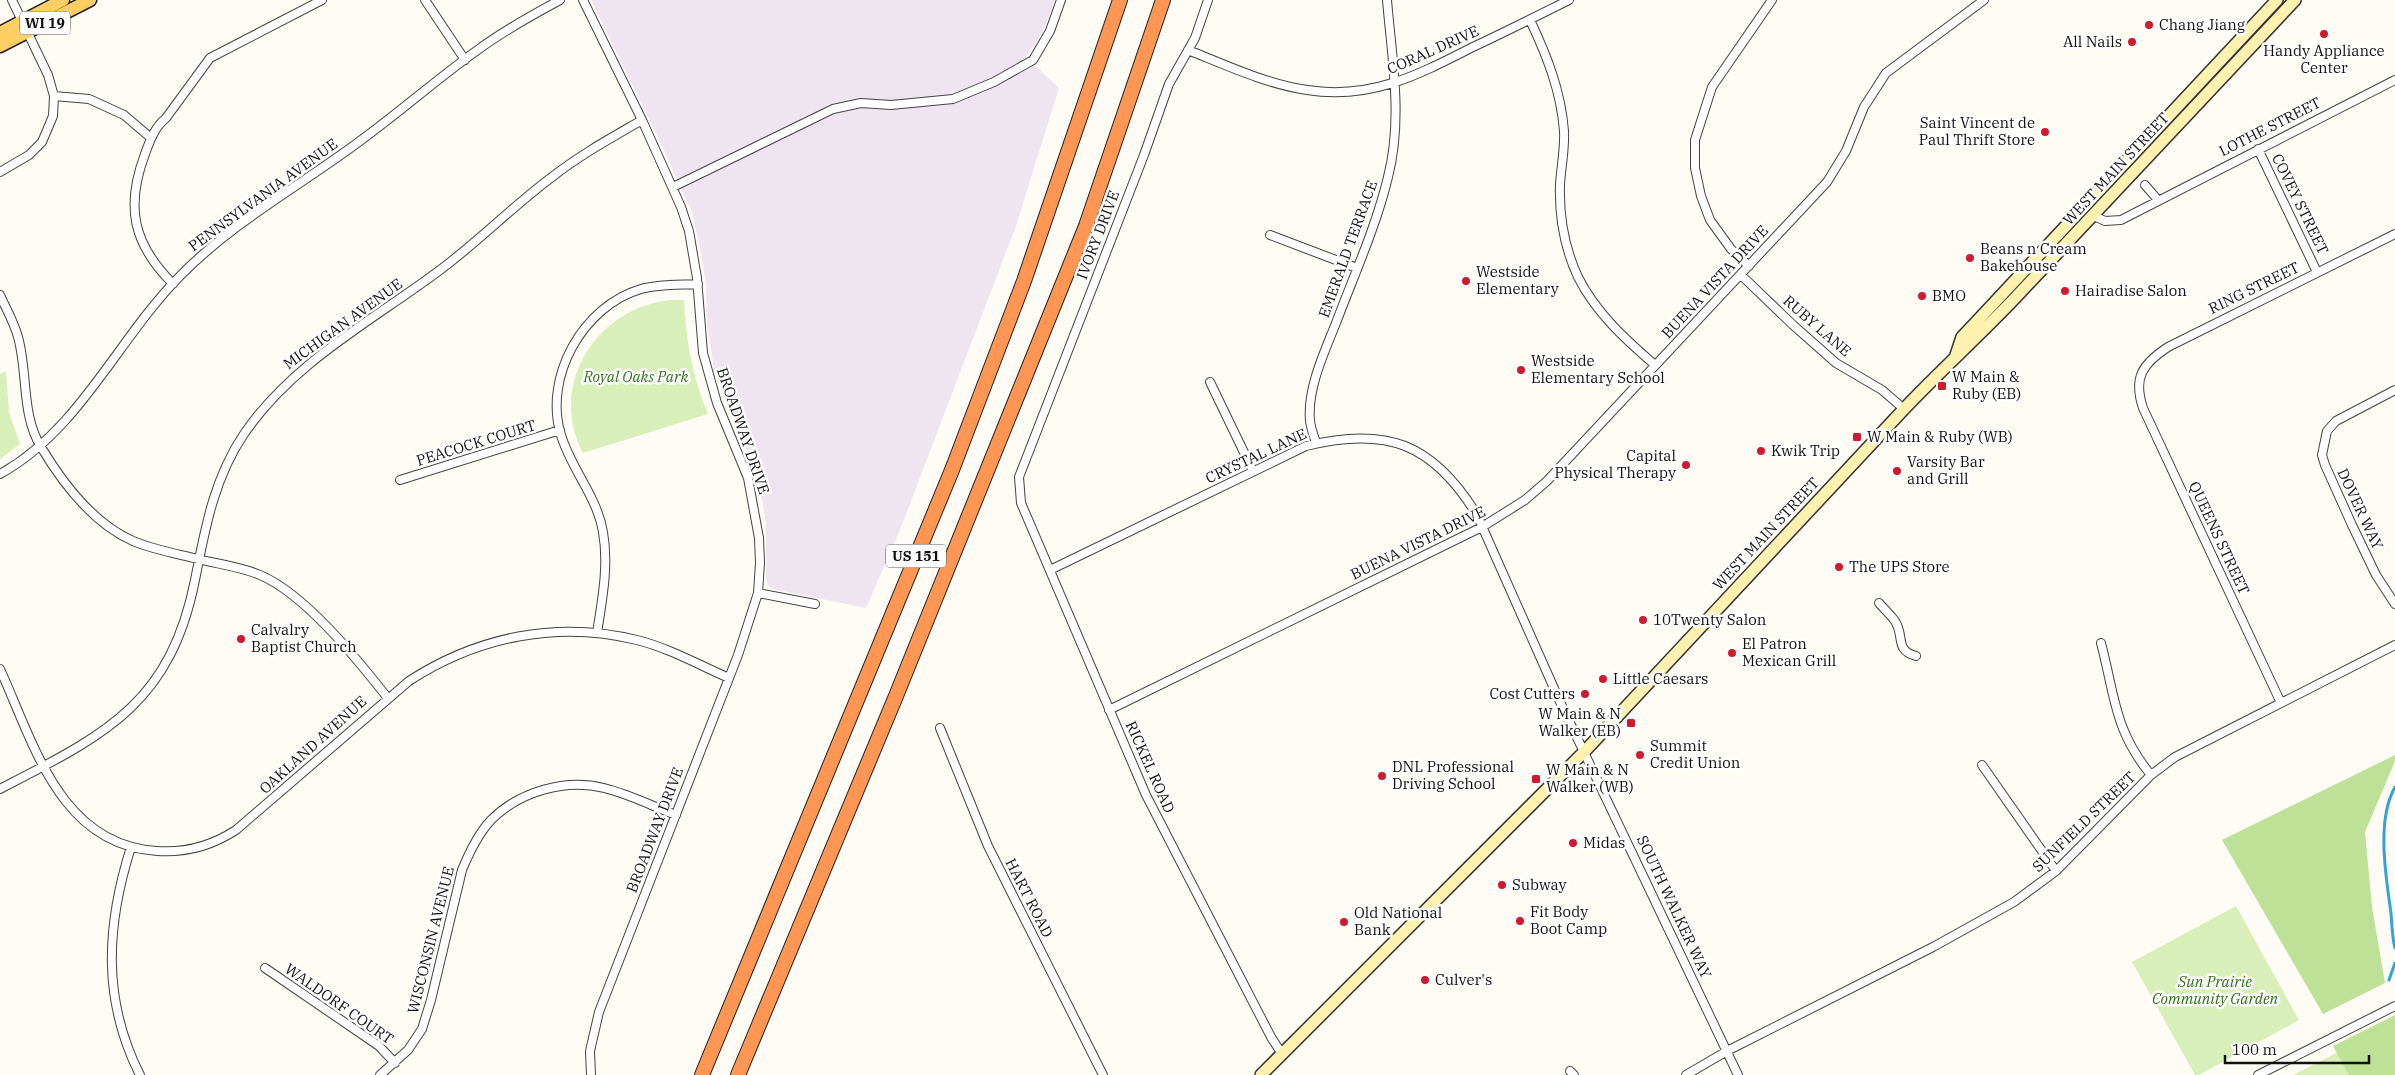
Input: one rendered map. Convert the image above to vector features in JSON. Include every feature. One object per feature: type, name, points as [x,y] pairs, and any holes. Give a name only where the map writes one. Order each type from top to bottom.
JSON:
[{"type":"highway","name":"US 151","points":[[702,1075],[952,470],[1024,281],[1119,0]]},
{"type":"highway","name":"US 151","points":[[738,1075],[896,696],[1075,253],[1164,0]]},
{"type":"main road","name":"WI 19","points":[[0,33],[63,0]]},
{"type":"main road","name":"WI 19","points":[[0,46],[90,0]]},
{"type":"main road","name":"WEST MAIN STREET","points":[[1956,355],[1962,338],[1968,331],[2277,0]]},
{"type":"main road","name":"WEST MAIN STREET","points":[[1261,1075],[1584,752],[1904,409],[1956,355],[1971,344],[2094,216],[2295,0]]},
{"type":"street","points":[[0,172],[29,155],[42,142],[54,116],[54,96],[48,75],[12,0]]},
{"type":"street","points":[[173,284],[155,266],[137,229],[135,190],[139,171],[158,124],[166,118],[210,58],[322,0]]},
{"type":"street","points":[[425,0],[465,60]]},
{"type":"street","name":"PENNSYLVANIA AVENUE","points":[[0,474],[40,446],[69,418],[133,330],[173,284],[227,236],[359,142],[509,28],[560,0]]},
{"type":"street","name":"BROADWAY DRIVE","points":[[584,0],[673,187],[689,231],[698,284],[703,353],[717,403],[746,474],[752,496],[759,538],[758,593],[729,678],[599,1012],[591,1043],[591,1075]]},
{"type":"street","points":[[673,187],[833,109],[861,103],[891,105],[952,99],[994,82],[1033,60],[1047,38],[1061,0]]},
{"type":"street","name":"IVORY DRIVE","points":[[1018,481],[1169,84],[1194,38],[1208,0]]},
{"type":"street","name":"EMERALD TERRACE","points":[[1316,443],[1310,421],[1312,391],[1322,357],[1357,268],[1388,176],[1395,140],[1394,83],[1387,0]]},
{"type":"street","name":"CORAL DRIVE","points":[[1188,50],[1258,77],[1307,90],[1357,93],[1415,76],[1569,0]]},
{"type":"street","points":[[1750,266],[1731,249],[1710,220],[1701,196],[1696,168],[1695,140],[1712,87],[1772,0]]},
{"type":"street","name":"BUENA VISTA DRIVE","points":[[1110,710],[1508,513],[1547,481],[1827,182],[1846,151],[1874,88],[1886,73],[1984,0]]},
{"type":"street","points":[[1530,20],[1552,71],[1560,98],[1564,134],[1560,185],[1561,209],[1568,250],[1578,277],[1608,322],[1656,365]]},
{"type":"street","name":"LOTHE STREET","points":[[2094,216],[2105,221],[2114,221],[2395,80]]},
{"type":"street","points":[[54,96],[89,99],[124,115],[151,138]]},
{"type":"street","name":"MICHIGAN AVENUE","points":[[0,789],[86,744],[107,730],[142,696],[154,681],[173,650],[190,606],[211,504],[220,478],[243,436],[279,391],[325,352],[442,269],[580,156],[642,120]]},
{"type":"street","name":"COVEY STREET","points":[[2258,149],[2317,272]]},
{"type":"street","points":[[2145,185],[2158,200]]},
{"type":"street","name":"RING STREET","points":[[2139,382],[2146,365],[2168,347],[2395,234]]},
{"type":"street","points":[[1270,235],[1357,268]]},
{"type":"street","name":"RUBY LANE","points":[[1741,275],[1836,363],[1882,390],[1904,409]]},
{"type":"street","points":[[597,633],[604,588],[606,557],[603,531],[595,503],[571,459],[560,430],[557,402],[559,380],[570,351],[583,331],[609,306],[641,289],[698,284]]},
{"type":"street","points":[[0,295],[18,338],[31,424],[40,446],[68,484],[96,516],[116,531],[150,548],[234,566],[261,575],[298,599],[315,614],[387,697]]},
{"type":"street","points":[[1210,382],[1252,471]]},
{"type":"street","name":"QUEENS STREET","points":[[2139,382],[2138,394],[2143,408],[2281,703]]},
{"type":"street","name":"DOVER WAY","points":[[2395,390],[2336,421],[2327,431],[2323,449],[2325,465],[2352,525],[2376,575],[2395,604]]},
{"type":"street","name":"PEACOCK COURT","points":[[400,480],[560,430]]},
{"type":"street","name":"CRYSTAL LANE","points":[[1050,570],[1306,446],[1350,437],[1374,438],[1400,444],[1424,455],[1444,471],[1462,491],[1482,526],[1584,752]]},
{"type":"street","name":"RICKEL ROAD","points":[[1018,481],[1020,503],[1146,795],[1262,1021],[1282,1054]]},
{"type":"street","points":[[758,593],[815,604]]},
{"type":"street","points":[[1879,603],[1895,620],[1899,628],[1900,644],[1909,654],[1916,656]]},
{"type":"street","name":"OAKLAND AVENUE","points":[[0,669],[44,766],[65,803],[82,821],[113,841],[131,847],[164,852],[206,845],[224,838],[270,802],[387,697],[428,668],[475,646],[517,636],[550,632],[597,633],[639,641],[729,678]]},
{"type":"street","points":[[2101,643],[2121,727],[2141,762],[2151,775]]},
{"type":"street","name":"SUNFIELD STREET","points":[[1686,1075],[1727,1051],[1994,915],[2056,871],[2151,775],[2175,757],[2395,645]]},
{"type":"street","name":"HART ROAD","points":[[940,728],[988,846],[1103,1075]]},
{"type":"street","name":"SOUTH WALKER WAY","points":[[1584,752],[1738,1075]]},
{"type":"street","points":[[1982,765],[2056,871]]},
{"type":"street","name":"WISCONSIN AVENUE","points":[[380,1075],[408,1050],[422,1029],[431,1000],[462,870],[470,850],[490,821],[510,805],[529,795],[560,786],[579,785],[603,788],[676,815]]},
{"type":"street","points":[[131,847],[113,919],[111,960],[114,999],[120,1025],[140,1075]]},
{"type":"street","name":"WALDORF COURT","points":[[265,968],[379,1046],[395,1063]]},
{"type":"street","points":[[2258,1075],[2395,1006]]},
{"type":"shaded area","points":[[591,0],[1055,0],[1043,31],[1026,57],[1059,88],[1016,226],[900,530],[866,608],[773,589],[768,585],[766,577],[766,524],[762,499],[750,458],[714,369],[707,325],[706,284],[692,212]]},
{"type":"green space","name":"Royal Oaks Park","points":[[671,300],[684,300],[691,358],[702,400],[708,414],[583,453],[573,427],[571,401],[576,377],[586,354],[601,334],[621,317],[644,306]]},
{"type":"green space","points":[[6,371],[9,412],[20,444],[0,459],[0,374]]},
{"type":"green space","points":[[2395,755],[2395,761],[2365,832],[2372,907],[2385,983],[2323,1014],[2222,840]]},
{"type":"green space","name":"Sun Prairie Community Garden","points":[[2236,906],[2299,1020],[2199,1075],[2195,1075],[2132,962]]},
{"type":"green space","points":[[2395,1015],[2395,1075],[2349,1075],[2333,1046]]},
{"type":"green space","points":[[2362,1040],[2395,1075],[2293,1075]]},
{"type":"waterway","points":[[2395,787],[2389,800],[2384,832],[2385,866],[2395,948]]},
{"type":"waterway","points":[[2389,980],[2395,963]]},
{"type":"place","name":"Chang Jiang","points":[[2149,25]]},
{"type":"place","name":"Handy Appliance Center","points":[[2324,34]]},
{"type":"place","name":"All Nails","points":[[2132,42]]},
{"type":"place","name":"Saint Vincent de Paul Thrift Store","points":[[2045,132]]},
{"type":"place","name":"Beans n Cream Bakehouse","points":[[1970,258]]},
{"type":"place","name":"Westside Elementary","points":[[1466,281]]},
{"type":"place","name":"Hairadise Salon","points":[[2065,291]]},
{"type":"place","name":"BMO","points":[[1922,296]]},
{"type":"place","name":"Westside Elementary School","points":[[1521,370]]},
{"type":"place","name":"W Main & Ruby (EB)","points":[[1942,386]]},
{"type":"place","name":"W Main & Ruby (WB)","points":[[1857,437]]},
{"type":"place","name":"Kwik Trip","points":[[1761,451]]},
{"type":"place","name":"Capital Physical Therapy","points":[[1686,465]]},
{"type":"place","name":"Varsity Bar and Grill","points":[[1897,471]]},
{"type":"place","name":"The UPS Store","points":[[1839,567]]},
{"type":"place","name":"10Twenty Salon","points":[[1643,620]]},
{"type":"place","name":"Calvalry Baptist Church","points":[[241,639]]},
{"type":"place","name":"El Patron Mexican Grill","points":[[1732,653]]},
{"type":"place","name":"Little Caesars","points":[[1603,679]]},
{"type":"place","name":"Cost Cutters","points":[[1585,694]]},
{"type":"place","name":"W Main & N Walker (EB)","points":[[1631,723]]},
{"type":"place","name":"Summit Credit Union","points":[[1640,755]]},
{"type":"place","name":"DNL Professional Driving School","points":[[1382,776]]},
{"type":"place","name":"W Main & N Walker (WB)","points":[[1536,779]]},
{"type":"place","name":"Midas","points":[[1573,843]]},
{"type":"place","name":"Subway","points":[[1502,885]]},
{"type":"place","name":"Fit Body Boot Camp","points":[[1520,921]]},
{"type":"place","name":"Old National Bank","points":[[1344,922]]},
{"type":"place","name":"Culver's","points":[[1425,980]]}]
